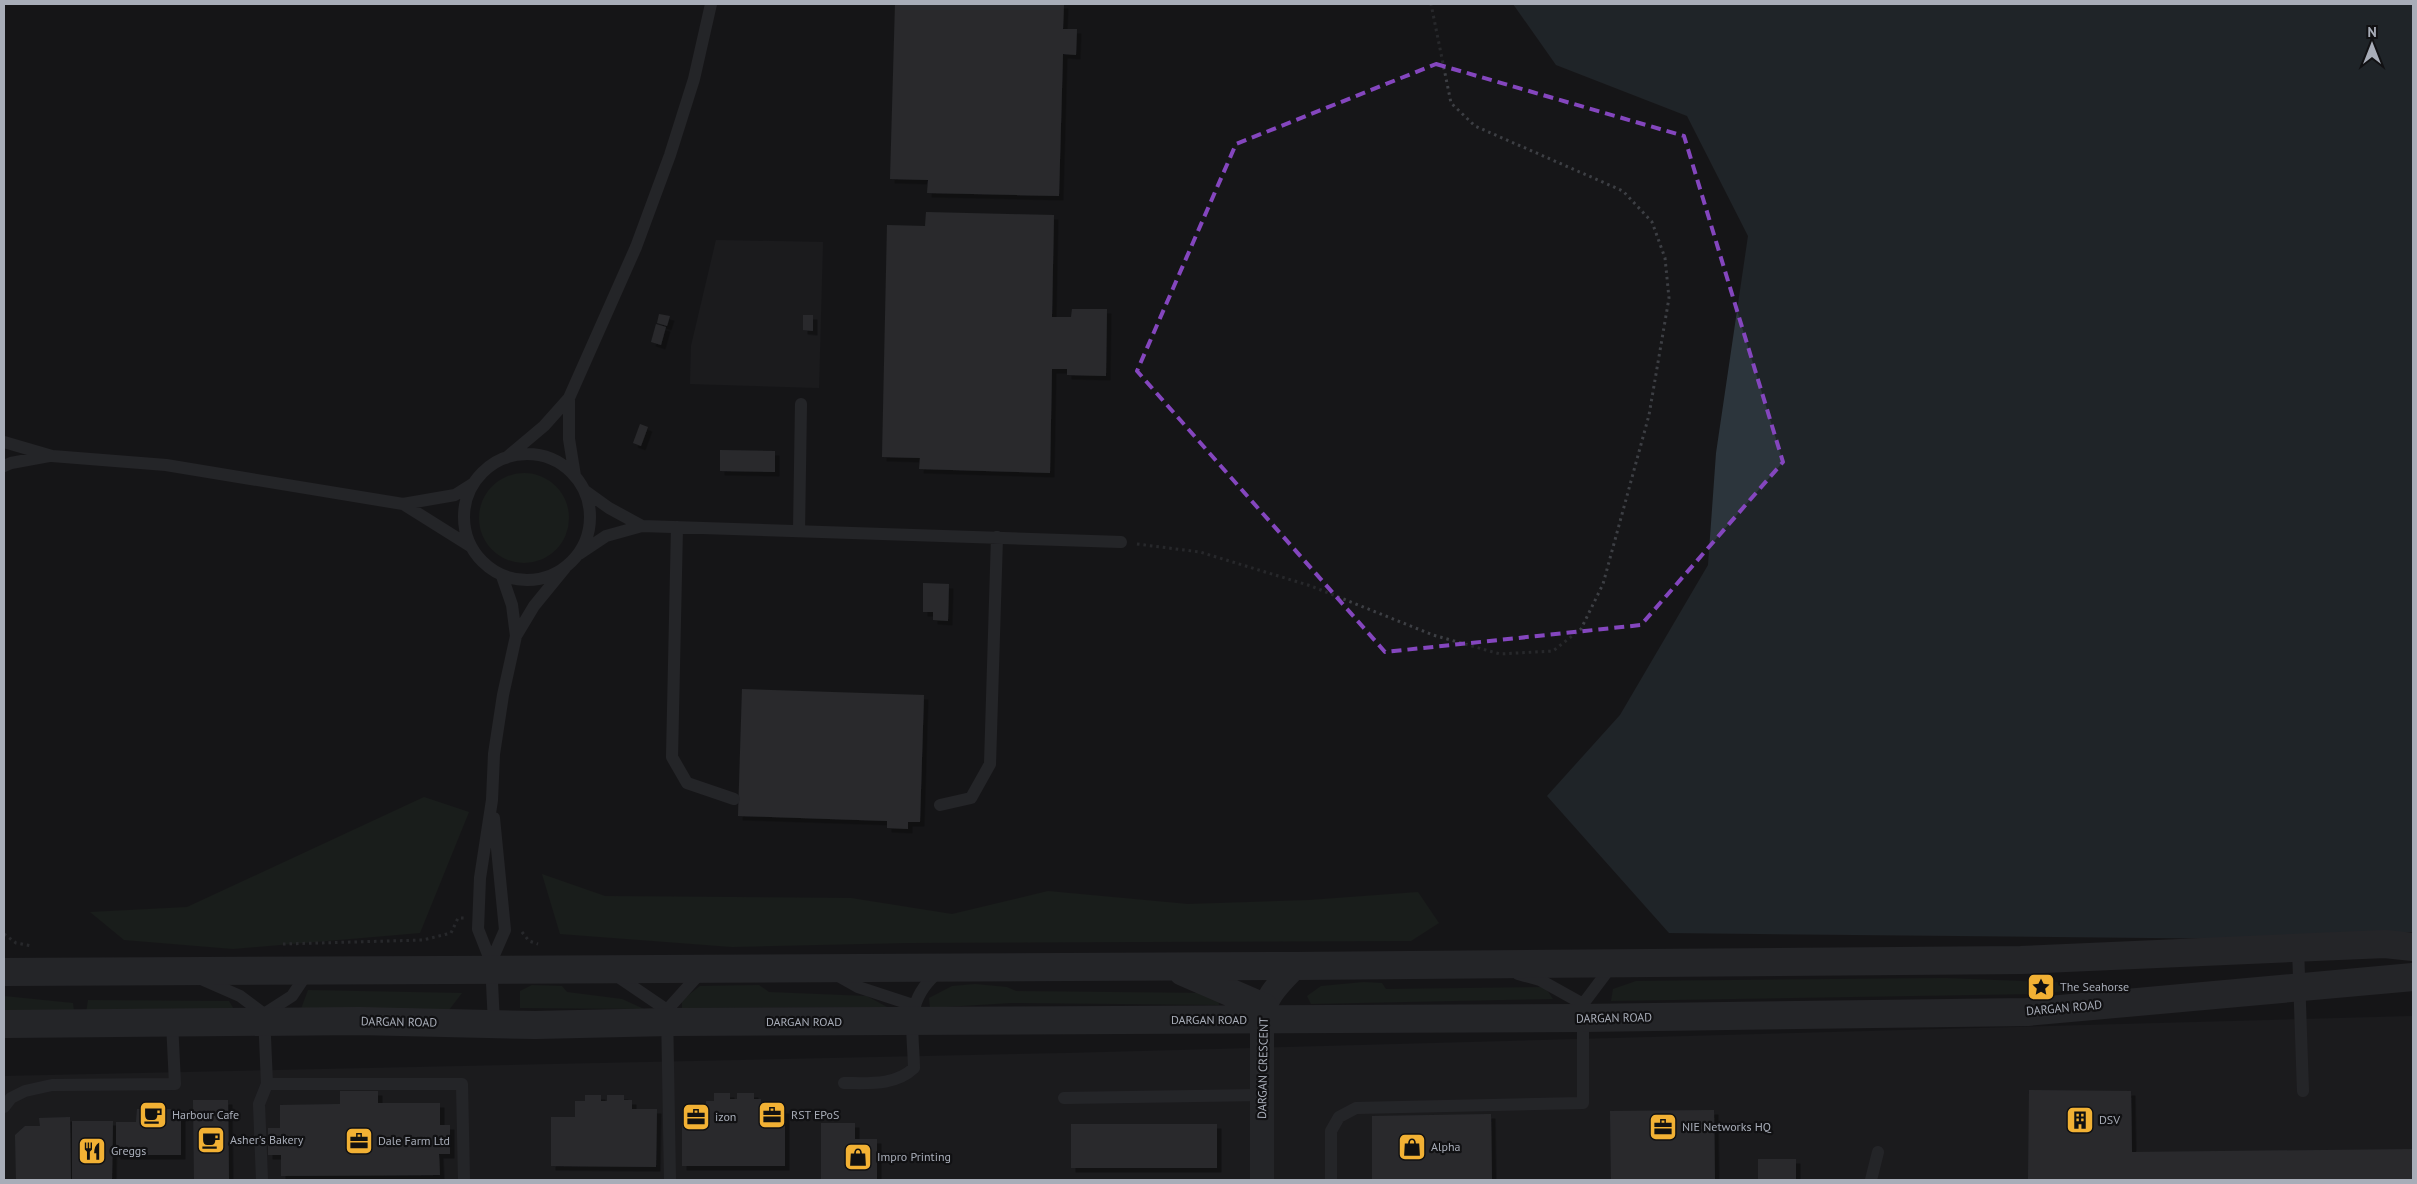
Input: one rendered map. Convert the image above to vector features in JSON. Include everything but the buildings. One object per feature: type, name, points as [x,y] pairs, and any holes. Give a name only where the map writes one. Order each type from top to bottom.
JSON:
[{"type":"street","points":[[4,972],[308,971],[492,966],[607,969],[1488,965],[2021,960],[2385,944],[2413,947]]},
{"type":"street","points":[[1168,966],[1263,1013]]},
{"type":"street","name":"DARGAN CRESCENT","points":[[1262,1180],[1263,1013],[1271,993],[1296,966]]},
{"type":"street","name":"DARGAN ROAD","points":[[6,1026],[264,1018],[494,1024],[668,1016],[913,1013],[2027,1012],[2413,978]]},
{"type":"lane","points":[[565,568],[545,578],[523,581],[502,576],[484,564],[470,546],[465,531],[464,514],[466,498],[474,483],[488,468],[506,458],[544,426],[568,398],[636,247],[670,155],[694,79],[711,4]]},
{"type":"lane","points":[[568,398],[569,439],[575,476]]},
{"type":"lane","points":[[799,531],[801,404]]},
{"type":"lane","points":[[4,442],[52,456],[166,465],[403,504],[455,494],[474,483]]},
{"type":"lane","points":[[494,1024],[492,966],[478,929],[480,878],[492,800],[494,754],[503,695],[516,636],[534,606],[578,554],[587,539],[590,522],[589,506],[584,490],[575,476],[560,464],[543,456],[524,454],[506,458]]},
{"type":"lane","points":[[4,466],[11,463],[52,456]]},
{"type":"lane","points":[[584,490],[609,508],[642,526]]},
{"type":"lane","points":[[403,504],[470,546]]},
{"type":"lane","points":[[578,554],[606,536],[642,526],[1121,542]]},
{"type":"lane","points":[[677,528],[672,757],[687,783],[734,799]]},
{"type":"lane","points":[[940,805],[971,798],[990,764],[997,537]]},
{"type":"lane","points":[[502,576],[512,605],[516,636]]},
{"type":"lane","points":[[492,800],[505,930],[492,966]]},
{"type":"lane","points":[[2298,948],[2303,1090]]},
{"type":"lane","points":[[1331,1180],[1331,1131],[1339,1117],[1356,1108],[1583,1103],[1583,1011],[1613,964]]},
{"type":"lane","points":[[1488,965],[1540,980],[1583,1011]]},
{"type":"lane","points":[[844,1083],[885,1082],[905,1076],[914,1068],[913,1013],[930,979],[945,967]]},
{"type":"lane","points":[[670,1180],[668,1016],[705,968]]},
{"type":"lane","points":[[825,968],[858,987],[893,996],[913,1013]]},
{"type":"lane","points":[[607,969],[668,1016]]},
{"type":"lane","points":[[183,971],[240,996],[264,1018],[267,1084],[259,1104],[262,1180]]},
{"type":"lane","points":[[264,1018],[292,996],[308,971]]},
{"type":"lane","points":[[4,1107],[11,1098],[25,1091],[52,1085],[175,1084],[172,1022]]},
{"type":"lane","points":[[267,1084],[462,1084],[464,1180]]},
{"type":"lane","points":[[1064,1098],[1262,1095]]},
{"type":"lane","points":[[1871,1180],[1878,1152]]},
{"type":"path","points":[[1121,542],[1200,552],[1311,586],[1433,635],[1500,654],[1553,651],[1581,630],[1603,584],[1649,415],[1668,298],[1665,258],[1652,222],[1623,190],[1475,126],[1451,102],[1432,4]]},
{"type":"highlighted area","points":[[1436,64],[1684,136],[1783,462],[1641,625],[1385,652],[1137,371],[1236,144]]},
{"type":"shaded area","points":[[1513,4],[2413,4],[2413,932],[2245,939],[1669,933],[1547,796],[1620,715],[1708,565],[1716,453],[1748,236],[1687,116],[1556,65]]},
{"type":"shaded area","points":[[716,240],[823,242],[819,388],[690,384],[691,346]]},
{"type":"shaded area","points":[[524,473],[541,476],[556,486],[566,501],[569,518],[566,535],[556,550],[541,560],[524,563],[507,560],[492,550],[482,535],[479,518],[482,501],[492,486],[507,476]]},
{"type":"shaded area","points":[[424,797],[469,812],[420,933],[233,949],[124,940],[90,912],[187,907]]},
{"type":"shaded area","points":[[542,874],[605,896],[851,898],[952,914],[1048,891],[1188,904],[1309,900],[1418,892],[1439,923],[1411,941],[908,943],[732,947],[560,934]]},
{"type":"shaded area","points":[[1945,978],[2075,983],[2092,988],[2037,994],[1611,1001],[1613,989],[1636,981]]},
{"type":"shaded area","points":[[1364,982],[1382,983],[1386,989],[1545,987],[1553,999],[1311,1004],[1307,996],[1321,986]]},
{"type":"shaded area","points":[[975,984],[1007,987],[1016,991],[1208,993],[1218,995],[1219,1005],[1011,1003],[930,1008],[929,998],[952,986]]},
{"type":"shaded area","points":[[532,985],[562,986],[567,992],[622,999],[644,1009],[520,1008],[520,991]]},
{"type":"shaded area","points":[[759,985],[769,992],[867,996],[887,1007],[682,1008],[682,1000],[700,986]]},
{"type":"shaded area","points":[[308,990],[462,993],[449,1010],[301,1009]]},
{"type":"shaded area","points":[[4,996],[73,1003],[74,1012],[4,1010]]},
{"type":"shaded area","points":[[88,1000],[229,1001],[235,1011],[86,1013]]},
{"type":"shaded area","points":[[2413,1016],[2413,1180],[4,1180],[4,1076],[1068,1053]]},
{"type":"place","name":"The Seahorse","points":[[2041,987]]},
{"type":"place","name":"Harbour Cafe","points":[[153,1115]]},
{"type":"place","name":"RST EPoS","points":[[772,1115]]},
{"type":"place","name":"izon","points":[[696,1117]]},
{"type":"place","name":"DSV","points":[[2080,1120]]},
{"type":"place","name":"NIE Networks HQ","points":[[1663,1127]]},
{"type":"place","name":"Asher's Bakery","points":[[211,1140]]},
{"type":"place","name":"Dale Farm Ltd","points":[[359,1141]]},
{"type":"place","name":"Alpha","points":[[1412,1147]]},
{"type":"place","name":"Greggs","points":[[92,1151]]},
{"type":"place","name":"Impro Printing","points":[[858,1157]]}]
